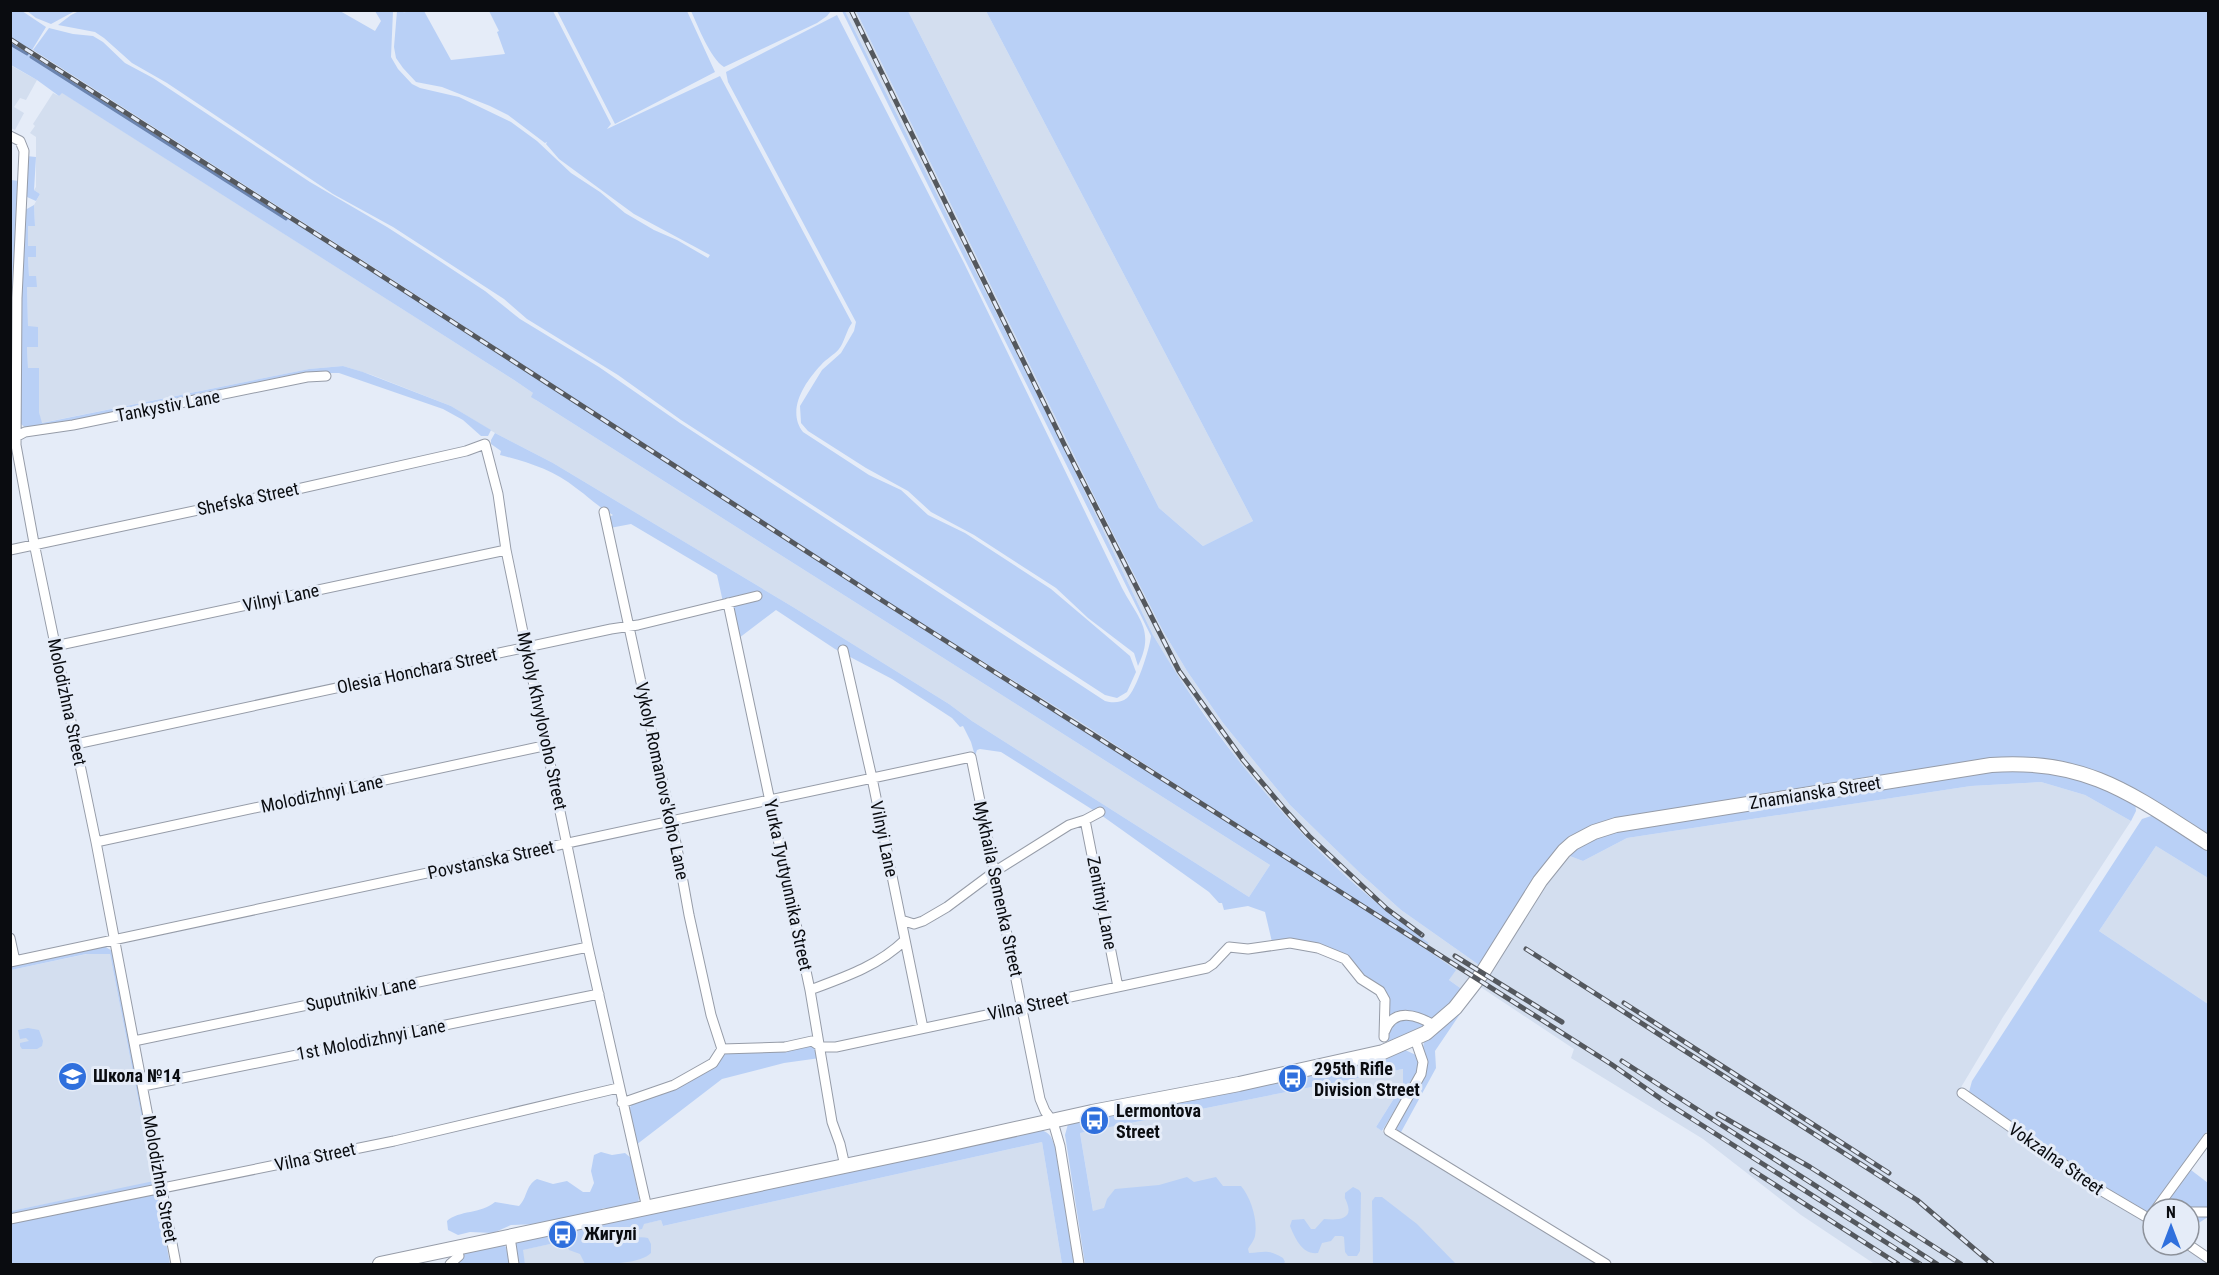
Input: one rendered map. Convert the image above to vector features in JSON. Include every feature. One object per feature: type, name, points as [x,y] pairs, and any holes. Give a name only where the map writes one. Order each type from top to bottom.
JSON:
[{"type":"street","name":"Molodizhna Street","points":[[13,137],[20,141],[24,151],[18,256],[17,419],[13,439],[96,842],[176,1264]]},
{"type":"street","name":"Tankystiv Lane","points":[[13,439],[26,432],[73,425],[307,377],[326,376]]},
{"type":"street","name":"Shefska Street","points":[[10,550],[34,543],[302,488],[466,451],[485,444]]},
{"type":"street","name":"Mykoly Khvylovoho Street","points":[[485,444],[498,494],[506,550],[588,947],[618,1088],[647,1208]]},
{"type":"street","name":"Vykoly Romanovs'koho Lane","points":[[604,512],[671,821],[696,949],[711,1015],[722,1049]]},
{"type":"street","name":"Vilnyi Lane","points":[[55,646],[506,550]]},
{"type":"street","name":"Olesia Honchara Street","points":[[76,744],[629,626],[757,596]]},
{"type":"street","name":"Yurka Tyutyunnika Street","points":[[728,603],[810,990],[832,1122],[845,1166]]},
{"type":"street","name":"Vilnyi Lane","points":[[843,650],[872,778],[923,1028]]},
{"type":"street","name":"Molodizhnyi Lane","points":[[96,842],[548,745]]},
{"type":"street","name":"Povstanska Street","points":[[13,961],[971,758]]},
{"type":"street","name":"Mykhaila Semenka Street","points":[[971,758],[1040,1099],[1053,1122],[1060,1146],[1080,1264]]},
{"type":"street","name":"Znamianska Street","points":[[380,1264],[1383,1052],[1415,1039],[1435,1026],[1455,1008],[1477,980],[1540,881],[1564,850],[1593,832],[1632,822],[1991,765],[2020,763],[2046,765],[2100,779],[2131,793],[2208,843]]},
{"type":"street","points":[[901,920],[914,924],[923,921],[1068,825],[1100,812]]},
{"type":"street","name":"Zenitniy Lane","points":[[1085,820],[1118,987]]},
{"type":"street","points":[[10,938],[13,961]]},
{"type":"street","points":[[810,990],[867,968],[886,957],[906,940]]},
{"type":"street","name":"Vilna Street","points":[[722,1049],[785,1047],[804,1041],[812,1041],[821,1047],[836,1047],[1207,968],[1229,947],[1248,949],[1290,943],[1303,944],[1345,959],[1361,979],[1380,991],[1385,1000],[1383,1052]]},
{"type":"street","name":"Suputnikiv Lane","points":[[134,1041],[588,947]]},
{"type":"street","name":"1st Molodizhnyi Lane","points":[[143,1086],[599,994]]},
{"type":"street","points":[[1384,1037],[1389,1024],[1398,1016],[1415,1015],[1435,1026]]},
{"type":"street","points":[[1415,1039],[1423,1062],[1421,1074],[1389,1131],[1606,1264]]},
{"type":"street","points":[[622,1103],[674,1085],[706,1068],[713,1063],[722,1049]]},
{"type":"street","name":"Vilna Street","points":[[10,1219],[394,1141],[618,1088]]},
{"type":"street","name":"Vokzalna Street","points":[[1962,1093],[2102,1191],[2141,1208]]},
{"type":"street","points":[[2166,1197],[2208,1138]]},
{"type":"street","points":[[510,1237],[514,1264]]},
{"type":"street","points":[[450,1264],[459,1256],[457,1248]]},
{"type":"shaded area","points":[[11,10],[22,11],[46,27],[32,50],[11,38]]},
{"type":"shaded area","points":[[81,10],[340,11],[375,31],[381,21],[375,11],[393,11],[391,57],[398,69],[412,84],[459,97],[511,122],[537,141],[571,173],[600,192],[625,213],[708,258],[710,255],[634,214],[559,159],[546,144],[547,142],[545,143],[508,115],[442,87],[416,82],[396,58],[394,47],[397,11],[424,11],[451,60],[505,54],[497,32],[499,31],[489,11],[553,11],[611,124],[607,129],[720,76],[852,323],[839,349],[823,363],[804,388],[796,415],[803,432],[869,475],[901,490],[928,515],[965,533],[1051,589],[1130,656],[1136,672],[1127,692],[1117,698],[1105,695],[681,420],[618,375],[527,319],[504,299],[393,227],[333,194],[167,83],[132,63],[95,32],[58,25]]},
{"type":"shaded area","points":[[27,11],[75,11],[51,24],[36,18]]},
{"type":"shaded area","points":[[557,11],[687,11],[715,72],[615,124]]},
{"type":"shaded area","points":[[691,11],[831,11],[817,23],[724,67],[709,49]]},
{"type":"shaded area","points":[[842,11],[845,11],[1061,442],[1153,635],[1193,699],[1238,760],[1313,845],[1373,899],[1429,943],[1427,945],[1077,720],[884,600],[370,265],[33,50],[49,28],[93,36],[103,42],[125,63],[153,78],[310,182],[432,256],[485,291],[520,319],[599,367],[680,423],[1105,701],[1122,701],[1131,694],[1145,659],[1151,636]]},
{"type":"shaded area","points":[[845,11],[856,11],[1097,502],[1163,631],[1187,671],[1223,723],[1290,805],[1401,910],[1479,965],[1463,990],[1449,980],[1455,970],[1136,763],[882,603],[367,268],[11,42],[10,38],[370,265],[884,600],[1077,720],[1292,860],[1428,945],[1429,943],[1341,872],[1283,815],[1240,763],[1176,674],[1153,635],[1061,442]]},
{"type":"shaded area","points":[[856,11],[908,11],[1159,508],[1203,546],[1253,521],[986,11],[2208,11],[2208,837],[2045,760],[1605,824],[1537,878],[1479,965],[1401,910],[1290,805],[1223,723],[1187,671],[1163,631],[1097,502]]},
{"type":"shaded area","points":[[908,11],[986,11],[1253,521],[1203,546],[1159,508]]},
{"type":"shaded area","points":[[837,15],[964,263],[1122,588],[1139,617],[1145,634],[1145,643],[1138,666],[1134,653],[1088,618],[1056,588],[974,535],[931,512],[908,491],[866,468],[808,431],[801,423],[800,406],[822,370],[841,353],[854,331],[856,322],[728,82],[726,72]]},
{"type":"shaded area","points":[[10,42],[367,268],[882,603],[1405,935],[1456,970],[1449,980],[1463,990],[1441,1015],[1423,1028],[1389,1042],[1387,1040],[1388,998],[1346,957],[1272,942],[1265,912],[1248,906],[1224,910],[1222,903],[1219,903],[1209,892],[1101,815],[1001,752],[980,749],[977,750],[975,756],[963,726],[960,727],[952,718],[892,679],[835,649],[776,610],[739,638],[723,602],[717,575],[631,524],[610,528],[609,517],[613,515],[559,476],[540,467],[500,455],[501,451],[491,444],[495,433],[553,463],[793,607],[949,704],[972,721],[1249,897],[1270,865],[531,397],[533,393],[514,380],[62,93],[59,96],[11,65]]},
{"type":"shaded area","points":[[10,65],[37,80],[26,100],[20,98],[14,107],[24,113],[15,130],[11,128]]},
{"type":"shaded area","points":[[61,92],[514,380],[533,393],[536,400],[1270,865],[1249,897],[972,721],[949,704],[553,463],[495,433],[451,406],[372,375],[343,366],[309,369],[41,423],[39,368],[28,368],[27,347],[38,346],[28,327],[27,287],[36,287],[29,276],[28,257],[35,246],[28,247],[28,226],[35,225],[34,205],[40,194],[34,190],[36,187],[36,137],[30,133],[35,126],[33,124],[53,93],[59,96]]},
{"type":"shaded area","points":[[26,156],[36,157],[34,190],[40,194],[36,201],[27,197],[25,193]]},
{"type":"shaded area","points":[[11,180],[19,181],[14,341],[11,346]]},
{"type":"shaded area","points":[[34,205],[35,226],[28,226],[28,246],[36,246],[36,257],[28,257],[29,276],[36,276],[37,287],[27,287],[28,326],[38,327],[38,347],[27,347],[28,368],[39,368],[39,412],[42,423],[309,369],[343,366],[451,406],[491,430],[488,436],[481,436],[463,420],[443,409],[339,373],[326,373],[54,426],[27,429],[21,424],[20,418],[20,297],[25,210]]},
{"type":"shaded area","points":[[2020,768],[2070,774],[2135,802],[2136,811],[2131,821],[2085,795],[2041,782],[1971,786],[1627,838],[1583,861],[1567,855],[1575,847],[1608,831],[1991,770]]},
{"type":"shaded area","points":[[2041,782],[2085,795],[2131,821],[2003,1017],[1957,1094],[2100,1193],[2141,1219],[2141,1257],[2201,1257],[2208,1264],[1873,1264],[1801,1215],[1703,1139],[1571,1058],[1574,1049],[1479,986],[1556,867],[1567,855],[1583,861],[1627,838],[1971,786]]},
{"type":"shaded area","points":[[2154,815],[2208,848],[2208,878],[2156,846],[2099,931],[2208,1004],[2208,1130],[2159,1197],[2141,1197],[2141,1210],[2103,1189],[1969,1092],[1972,1081],[2142,819]]},
{"type":"shaded area","points":[[2156,846],[2208,878],[2208,1004],[2099,931]]},
{"type":"shaded area","points":[[104,946],[114,952],[156,1186],[11,1216],[11,1211],[154,1181],[110,954],[86,954],[11,970],[10,965]]},
{"type":"shaded area","name":"Школа №14","points":[[87,954],[110,954],[154,1182],[11,1211],[11,970]]},
{"type":"shaded area","points":[[1479,986],[1435,1051],[1436,1068],[1400,1134],[1396,1128],[1424,1076],[1425,1038]]},
{"type":"shaded area","points":[[28,1028],[39,1030],[43,1041],[42,1046],[37,1049],[22,1049],[20,1046],[20,1043],[29,1041],[26,1038],[20,1039],[18,1030]]},
{"type":"shaded area","points":[[812,1044],[817,1048],[820,1058],[784,1063],[722,1079],[636,1145],[629,1109],[632,1104],[724,1053]]},
{"type":"shaded area","points":[[1405,1050],[1416,1055],[1419,1062],[1418,1072],[1382,1131],[1376,1127],[1403,1084],[1403,1069],[1080,1133],[1093,1211],[1104,1208],[1107,1199],[1115,1189],[1159,1185],[1187,1177],[1194,1182],[1216,1177],[1223,1186],[1241,1186],[1251,1203],[1256,1230],[1248,1249],[1249,1253],[1270,1252],[1283,1258],[1285,1262],[1283,1264],[1085,1264],[1065,1135],[1068,1124]]},
{"type":"shaded area","points":[[1403,1069],[1403,1084],[1376,1127],[1597,1264],[1102,1264],[1080,1133]]},
{"type":"shaded area","points":[[1040,1130],[1049,1134],[1055,1147],[1074,1264],[1062,1264],[1042,1142],[663,1226],[661,1220],[644,1224],[642,1229],[616,1234],[615,1237],[622,1239],[648,1238],[651,1253],[638,1260],[585,1264],[580,1254],[569,1250],[564,1241],[523,1250],[525,1264],[518,1264],[515,1244],[520,1240]]},
{"type":"shaded area","points":[[1042,1142],[1062,1264],[525,1264],[522,1250],[661,1220],[663,1226]]},
{"type":"shaded area","points":[[601,1152],[612,1155],[625,1153],[631,1158],[639,1198],[638,1204],[613,1209],[604,1208],[585,1215],[540,1224],[511,1225],[493,1233],[470,1232],[458,1235],[448,1230],[447,1221],[452,1218],[495,1202],[519,1206],[530,1185],[537,1179],[553,1184],[567,1181],[583,1192],[590,1192],[594,1183],[591,1171],[594,1155]]},
{"type":"shaded area","points":[[2191,1170],[2208,1183],[2208,1217],[2201,1222],[2201,1197],[2170,1197]]},
{"type":"shaded area","points":[[1353,1187],[1361,1193],[1360,1251],[1357,1256],[1348,1256],[1345,1252],[1342,1236],[1335,1236],[1331,1241],[1322,1243],[1318,1253],[1312,1253],[1303,1248],[1290,1226],[1292,1220],[1304,1219],[1311,1229],[1315,1229],[1324,1219],[1343,1218],[1349,1209],[1345,1193]]},
{"type":"shaded area","points":[[157,1194],[170,1264],[11,1264],[11,1222]]},
{"type":"shaded area","points":[[1375,1197],[1382,1197],[1417,1224],[1456,1264],[1373,1264],[1372,1201]]},
{"type":"shaded area","points":[[501,1244],[506,1247],[510,1264],[455,1264],[462,1252]]},
{"type":"waterway","points":[[10,44],[27,54]]},
{"type":"waterway","points":[[31,57],[286,219]]},
{"type":"railway","points":[[851,10],[1064,444],[1179,671],[1243,760],[1309,836],[1387,909],[1422,935]]},
{"type":"railway","points":[[10,39],[1920,1264]]},
{"type":"railway","points":[[1526,949],[1917,1200],[1992,1264]]},
{"type":"railway","points":[[1455,956],[1562,1022]]},
{"type":"railway","points":[[1624,1003],[1889,1173]]},
{"type":"railway","points":[[1622,1061],[1937,1264]]},
{"type":"railway","points":[[1718,1114],[1810,1167],[1961,1264]]},
{"type":"railway","points":[[1752,1170],[1898,1264]]},
{"type":"place","name":"Школа №14","points":[[72,1076]]},
{"type":"place","name":"295th Rifle Division Street","points":[[1293,1079]]},
{"type":"place","name":"Lermontova Street","points":[[1095,1121]]},
{"type":"place","name":"Жигулі","points":[[563,1234]]}]
